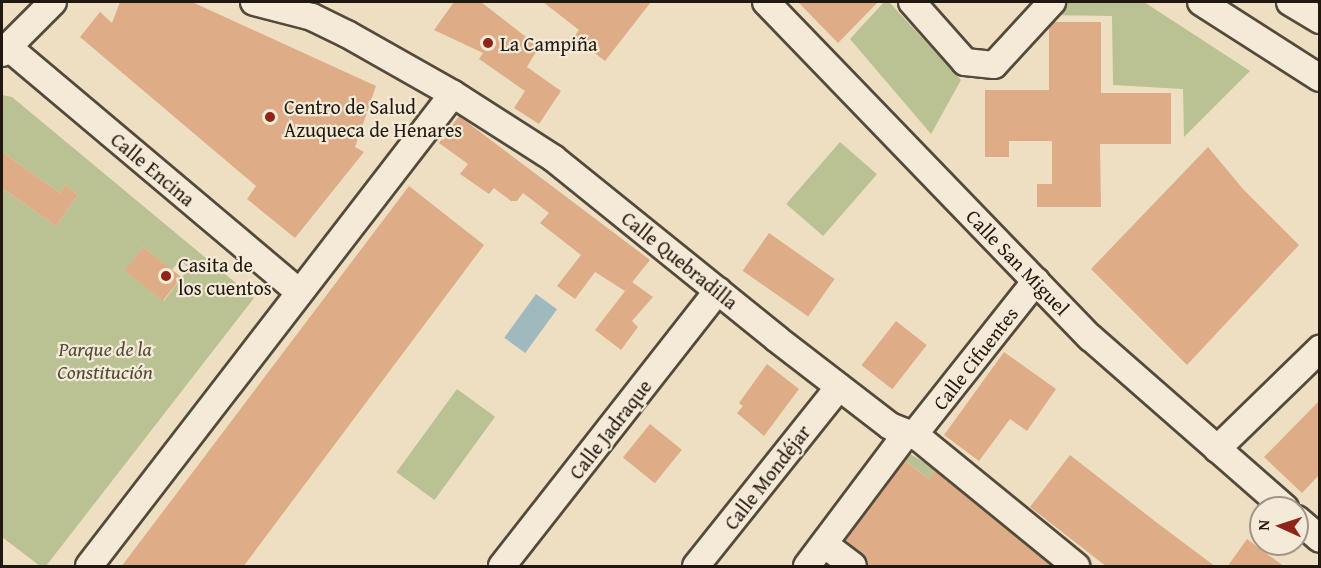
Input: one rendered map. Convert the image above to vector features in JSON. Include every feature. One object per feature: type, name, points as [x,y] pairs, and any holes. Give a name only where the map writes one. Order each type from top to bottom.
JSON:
[{"type":"street","points":[[5,50],[53,2]]},
{"type":"street","name":"Calle Quebradilla","points":[[254,2],[312,17],[453,94],[553,158],[838,387],[890,426],[910,435],[1076,567]]},
{"type":"street","name":"Calle San Miguel","points":[[766,2],[1091,338],[1271,496]]},
{"type":"street","points":[[912,2],[965,62],[993,65],[1052,2]]},
{"type":"street","points":[[1201,2],[1320,78]]},
{"type":"street","points":[[1290,2],[1320,20]]},
{"type":"street","name":"Calle Encina","points":[[5,50],[298,291]]},
{"type":"street","points":[[89,567],[298,291],[453,94]]},
{"type":"street","name":"Calle Cifuentes","points":[[807,567],[910,435],[1036,281]]},
{"type":"street","name":"Calle Jadraque","points":[[502,567],[718,291]]},
{"type":"street","points":[[1217,449],[1320,350]]},
{"type":"street","name":"Calle Mondéjar","points":[[696,567],[838,387]]},
{"type":"street","points":[[824,544],[853,567]]},
{"type":"green space","points":[[884,2],[889,2],[961,80],[931,134],[850,39]]},
{"type":"green space","points":[[1062,2],[1144,2],[1250,71],[1184,137],[1183,89],[1113,85],[1112,16],[1048,15]]},
{"type":"green space","name":"Parque de la Constitución","points":[[2,95],[12,97],[254,298],[46,566],[40,566],[2,537],[2,188],[56,226],[78,195],[65,185],[60,193],[2,152]],"holes":[[[143,247],[172,270],[180,260],[189,268],[164,301],[125,271]]]},
{"type":"green space","points":[[840,142],[877,174],[823,236],[786,204]]},
{"type":"green space","points":[[457,389],[495,417],[434,500],[396,472]]},
{"type":"green space","points":[[909,453],[936,470],[929,479],[904,460]]},
{"type":"water","points":[[536,294],[557,309],[525,353],[504,338]]},
{"type":"building","name":"Centro de Salud Azuqueca de Henares","points":[[120,2],[192,2],[376,86],[355,147],[364,152],[295,238],[247,199],[256,186],[80,37],[100,12],[112,23]]},
{"type":"building","points":[[454,2],[481,2],[539,47],[527,67],[561,91],[539,124],[514,108],[525,91],[479,59],[483,53],[434,30]]},
{"type":"building","points":[[543,2],[651,2],[605,61],[574,37],[579,30]]},
{"type":"building","points":[[798,2],[878,2],[838,43]]},
{"type":"building","points":[[1054,22],[1101,22],[1101,93],[1171,93],[1171,144],[1100,144],[1101,207],[1037,207],[1037,184],[1052,184],[1052,141],[1009,141],[1009,157],[985,157],[985,90],[1049,90],[1049,28]]},
{"type":"building","points":[[459,116],[650,260],[625,291],[595,272],[575,299],[557,286],[581,255],[540,223],[549,213],[523,193],[517,201],[511,201],[494,188],[489,194],[460,174],[468,164],[439,143]]},
{"type":"building","points":[[1208,147],[1243,189],[1299,245],[1187,365],[1091,269]]},
{"type":"building","points":[[2,152],[60,193],[65,185],[78,195],[56,226],[2,188]]},
{"type":"building","points":[[409,186],[484,245],[243,567],[121,567]]},
{"type":"building","points":[[769,233],[835,279],[808,317],[743,271]]},
{"type":"building","name":"Casita de los cuentos","points":[[143,247],[182,277],[163,301],[125,271]]},
{"type":"building","points":[[632,282],[653,297],[632,321],[638,327],[621,350],[595,330]]},
{"type":"building","points":[[896,321],[927,345],[892,389],[862,365]]},
{"type":"building","points":[[1004,352],[1056,389],[1027,431],[1010,419],[979,461],[944,435]]},
{"type":"building","points":[[767,364],[799,389],[764,436],[737,413],[743,406],[739,403]]},
{"type":"building","points":[[1320,400],[1320,474],[1302,493],[1264,457]]},
{"type":"building","points":[[650,424],[682,450],[655,483],[623,457]]},
{"type":"building","points":[[1070,455],[1216,567],[1107,567],[1030,507]]},
{"type":"building","points":[[905,461],[929,479],[935,471],[1053,567],[868,567],[862,554],[845,541]]},
{"type":"building","points":[[1247,539],[1249,540],[1249,556],[1270,556],[1285,567],[1227,567]]},
{"type":"place","name":"La Campiña","points":[[488,43]]},
{"type":"place","name":"Centro de Salud Azuqueca de Henares","points":[[270,117]]},
{"type":"place","name":"Casita de los cuentos","points":[[166,276]]}]
